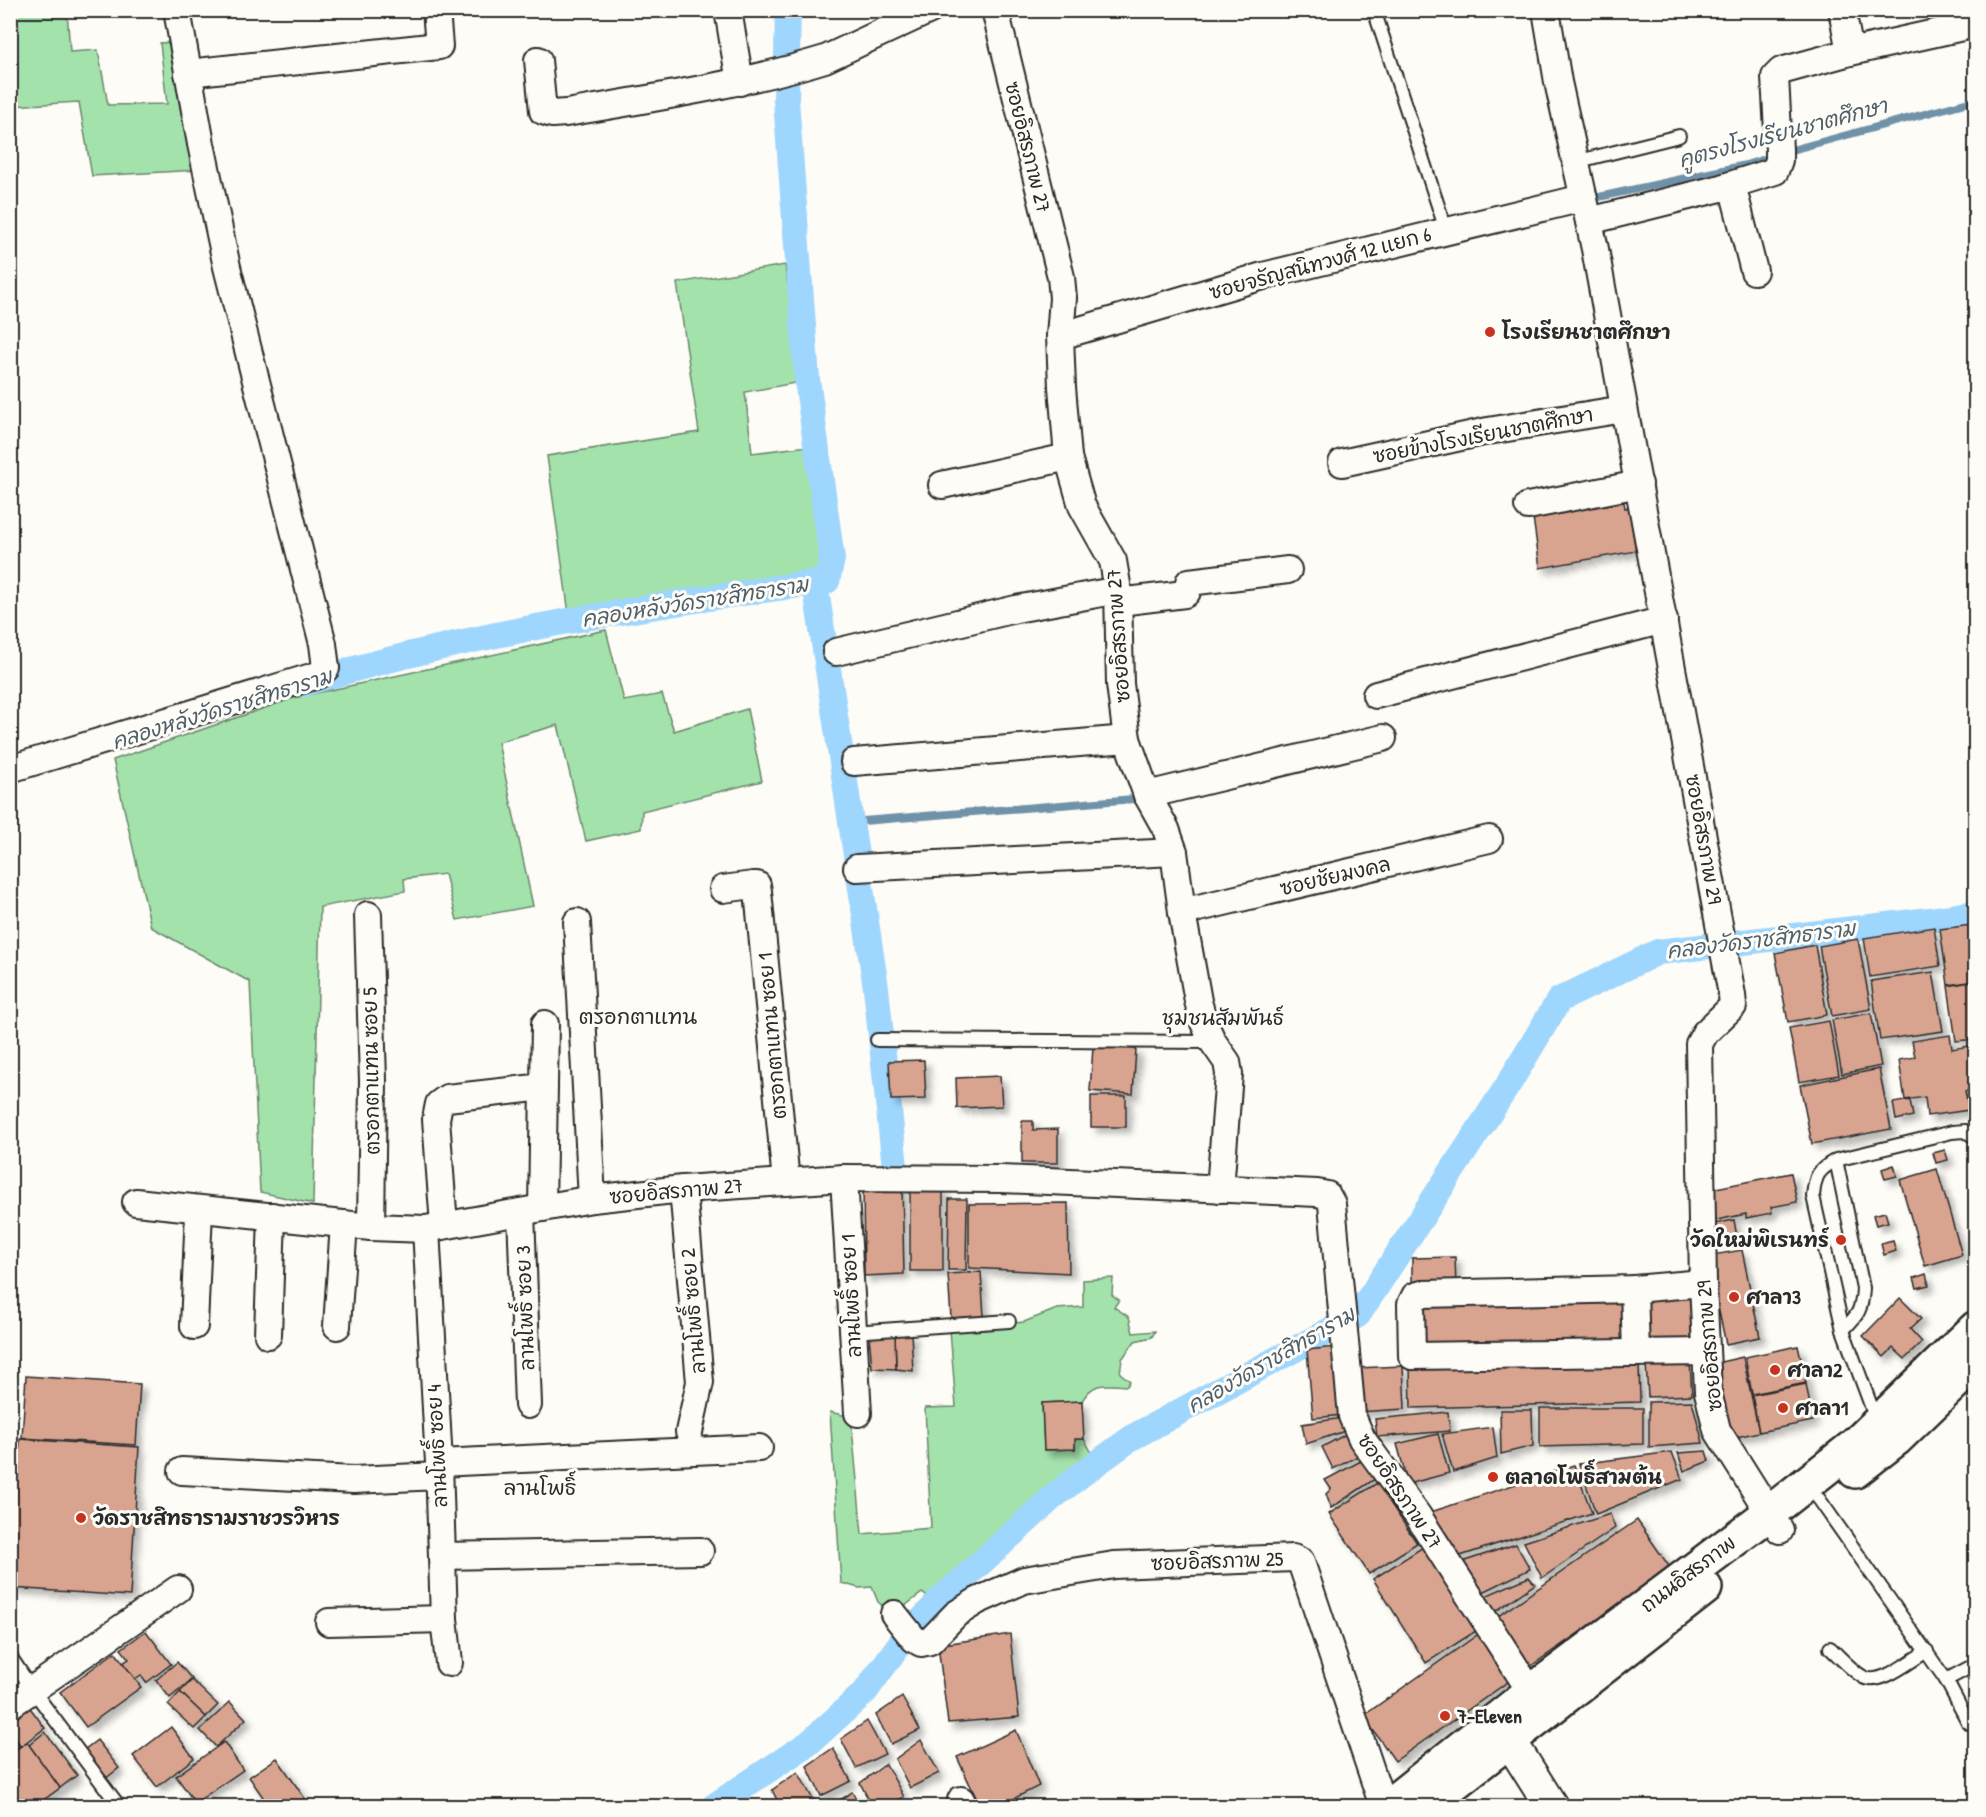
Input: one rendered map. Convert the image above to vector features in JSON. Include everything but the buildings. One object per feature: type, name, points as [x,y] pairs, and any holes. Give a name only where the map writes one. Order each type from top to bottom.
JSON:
[{"type":"main road","name":"ถนนอิสรภาพ","points":[[1388,1806],[1503,1730],[1531,1692],[1775,1521],[1976,1328]]},
{"type":"main road","points":[[1425,1806],[1503,1730],[1775,1521],[1819,1499],[1896,1439],[1976,1362]]},
{"type":"street","points":[[10,769],[318,675],[326,668],[323,644],[227,267],[177,10]]},
{"type":"street","points":[[188,73],[439,46],[436,10]]},
{"type":"street","points":[[728,10],[740,82]]},
{"type":"street","points":[[538,60],[541,106],[546,113],[552,114],[740,82],[810,64],[930,10]]},
{"type":"street","name":"ซอยอิสรภาพ 27","points":[[995,10],[1061,276],[1063,298],[1060,336],[1068,457],[1082,506],[1113,561],[1118,596],[1120,684],[1127,739],[1147,795],[1166,829],[1174,852],[1198,1001],[1204,1023],[1213,1042],[1227,1062],[1229,1074],[1220,1188]]},
{"type":"street","name":"ซอยอิสรภาพ 29","points":[[1546,10],[1558,82],[1586,209],[1664,620],[1733,1006],[1705,1033],[1700,1044],[1703,1283],[1708,1392],[1717,1430],[1775,1521]]},
{"type":"street","points":[[1842,10],[1850,52],[1976,24]]},
{"type":"street","name":"ซอยจรัญสนิทวงศ์ 12 แยก 6","points":[[1060,336],[1263,276],[1446,230],[1732,185],[1775,171],[1779,155],[1775,77],[1781,71],[1850,52]]},
{"type":"street","points":[[1732,185],[1754,271]]},
{"type":"street","name":"ซอยข้างโรงเรียนชาตศึกษา","points":[[1342,463],[1488,431],[1624,409]]},
{"type":"street","points":[[942,485],[1068,457]]},
{"type":"street","points":[[1528,506],[1638,484]]},
{"type":"street","points":[[836,652],[1016,609],[1118,596],[1185,594],[1190,582],[1288,570]]},
{"type":"street","points":[[1376,695],[1664,620]]},
{"type":"street","points":[[1147,795],[1383,738]]},
{"type":"street","points":[[854,762],[1127,739]]},
{"type":"street","name":"ซอยชัยมงคล","points":[[1182,912],[1489,839]]},
{"type":"street","points":[[857,868],[1174,852]]},
{"type":"street","name":"ตรอกตาแทน ซอย 1","points":[[723,889],[756,885],[758,891],[786,1182]]},
{"type":"street","name":"ตรอกตาแทน ซอย 5","points":[[368,915],[373,1081],[371,1227]]},
{"type":"street","points":[[577,921],[592,1199]]},
{"type":"street","name":"ลานโพธิ์ ซอย 3","points":[[528,1405],[531,1210],[544,1087],[545,1024]]},
{"type":"street","name":"ลานโพธิ์ ซอย 4","points":[[449,1663],[444,1619],[439,1470],[435,1227],[436,1119],[439,1104],[447,1098],[544,1087]]},
{"type":"street","name":"ซอยอิสรภาพ 27","points":[[136,1202],[371,1227],[435,1227],[592,1199],[683,1189],[843,1178],[1001,1179],[1327,1195],[1332,1204],[1352,1416],[1362,1439],[1418,1516],[1531,1692]]},
{"type":"street","name":"ลานโพธิ์ ซอย 1","points":[[843,1178],[858,1413]]},
{"type":"street","name":"ลานโพธิ์ ซอย 2","points":[[683,1189],[700,1382],[689,1432]]},
{"type":"street","points":[[194,1326],[199,1210]]},
{"type":"street","points":[[268,1335],[272,1216]]},
{"type":"street","points":[[337,1326],[344,1224]]},
{"type":"street","points":[[1703,1283],[1634,1289],[1422,1294],[1415,1296],[1411,1304],[1412,1356],[1706,1352]]},
{"type":"street","points":[[1634,1289],[1636,1353]]},
{"type":"street","points":[[182,1471],[354,1480],[439,1470],[759,1448]]},
{"type":"street","points":[[442,1556],[700,1551]]},
{"type":"street","name":"ซอยอิสรภาพ 25","points":[[894,1614],[922,1640],[956,1614],[997,1591],[1024,1580],[1114,1566],[1293,1558],[1301,1562],[1383,1806]]},
{"type":"street","points":[[10,1705],[178,1589]]},
{"type":"street","points":[[329,1622],[444,1619]]},
{"type":"street","points":[[1503,1730],[1551,1806]]},
{"type":"lane","points":[[1374,10],[1446,230]]},
{"type":"lane","points":[[1575,162],[1679,136]]},
{"type":"lane","points":[[877,1040],[1213,1042]]},
{"type":"lane","points":[[1878,1423],[1843,1330],[1813,1196],[1814,1182],[1821,1168],[1836,1160],[1952,1132],[1965,1131],[1976,1138]]},
{"type":"lane","points":[[1836,1160],[1863,1288],[1862,1306],[1843,1330]]},
{"type":"lane","points":[[853,1332],[1009,1321]]},
{"type":"lane","points":[[1819,1499],[1927,1651],[1946,1680],[1968,1722],[1976,1727]]},
{"type":"lane","points":[[1830,1648],[1863,1677],[1874,1681],[1885,1677],[1927,1651]]},
{"type":"lane","points":[[10,1656],[119,1806]]},
{"type":"lane","points":[[1946,1680],[1976,1664]]},
{"type":"green space","points":[[11,11],[67,11],[70,52],[98,50],[108,105],[167,104],[160,43],[172,42],[198,170],[92,176],[79,102],[11,106]]},
{"type":"green space","points":[[785,265],[801,382],[745,392],[752,453],[808,446],[822,572],[569,614],[547,456],[699,432],[677,283]]},
{"type":"green space","points":[[606,630],[624,701],[662,694],[674,731],[747,709],[762,781],[642,811],[641,829],[586,841],[558,725],[498,742],[533,906],[457,920],[445,874],[404,879],[405,891],[320,907],[313,1204],[260,1192],[250,982],[151,927],[113,760],[294,698]]},
{"type":"green space","points":[[1113,1278],[1112,1295],[1119,1300],[1114,1307],[1129,1317],[1133,1333],[1155,1331],[1152,1337],[1135,1341],[1122,1359],[1120,1373],[1130,1381],[1127,1386],[1101,1385],[1096,1387],[1082,1401],[1042,1403],[1044,1450],[1075,1449],[1075,1439],[1084,1439],[1092,1453],[929,1598],[922,1593],[894,1614],[878,1602],[872,1587],[859,1588],[841,1583],[830,1412],[851,1417],[862,1534],[931,1528],[925,1408],[956,1407],[950,1330],[1024,1322],[1057,1309],[1083,1307],[1083,1280]]},
{"type":"waterway","name":"คลองหลังวัดราชสิทธาราม","points":[[303,684],[432,649],[563,622],[827,581],[832,559],[807,379],[786,100],[788,10]]},
{"type":"waterway","name":"คูตรงโรงเรียนชาตศึกษา","points":[[1599,197],[1746,165],[1799,148],[1976,100]]},
{"type":"waterway","points":[[815,583],[876,988],[895,1167]]},
{"type":"waterway","points":[[851,822],[1134,799]]},
{"type":"waterway","name":"คลองวัดราชสิทธาราม","points":[[714,1806],[809,1743],[865,1692],[899,1645],[940,1600],[1053,1497],[1086,1471],[1133,1437],[1358,1315],[1508,1085],[1559,1000],[1658,952],[1976,913]]},
{"type":"place","name":"โรงเรียนชาตศึกษา","points":[[1490,332]]},
{"type":"place","name":"วัดใหม่พิเรนทร์","points":[[1841,1240]]},
{"type":"place","name":"ศาลา3","points":[[1734,1297]]},
{"type":"place","name":"ศาลา2","points":[[1775,1370]]},
{"type":"place","name":"ศาลา1","points":[[1783,1408]]},
{"type":"place","name":"ตลาดโพธิ์สามต้น","points":[[1493,1477]]},
{"type":"place","name":"วัดราชสิทธารามราชวรวิหาร","points":[[81,1518]]},
{"type":"place","name":"7-Eleven","points":[[1445,1716]]},
{"type":"district","name":"ตรอกตาแทน","points":[[638,1017]]},
{"type":"district","name":"ชุมชนสัมพันธ์","points":[[1223,1018]]},
{"type":"district","name":"ลานโพธิ์","points":[[540,1488]]}]
